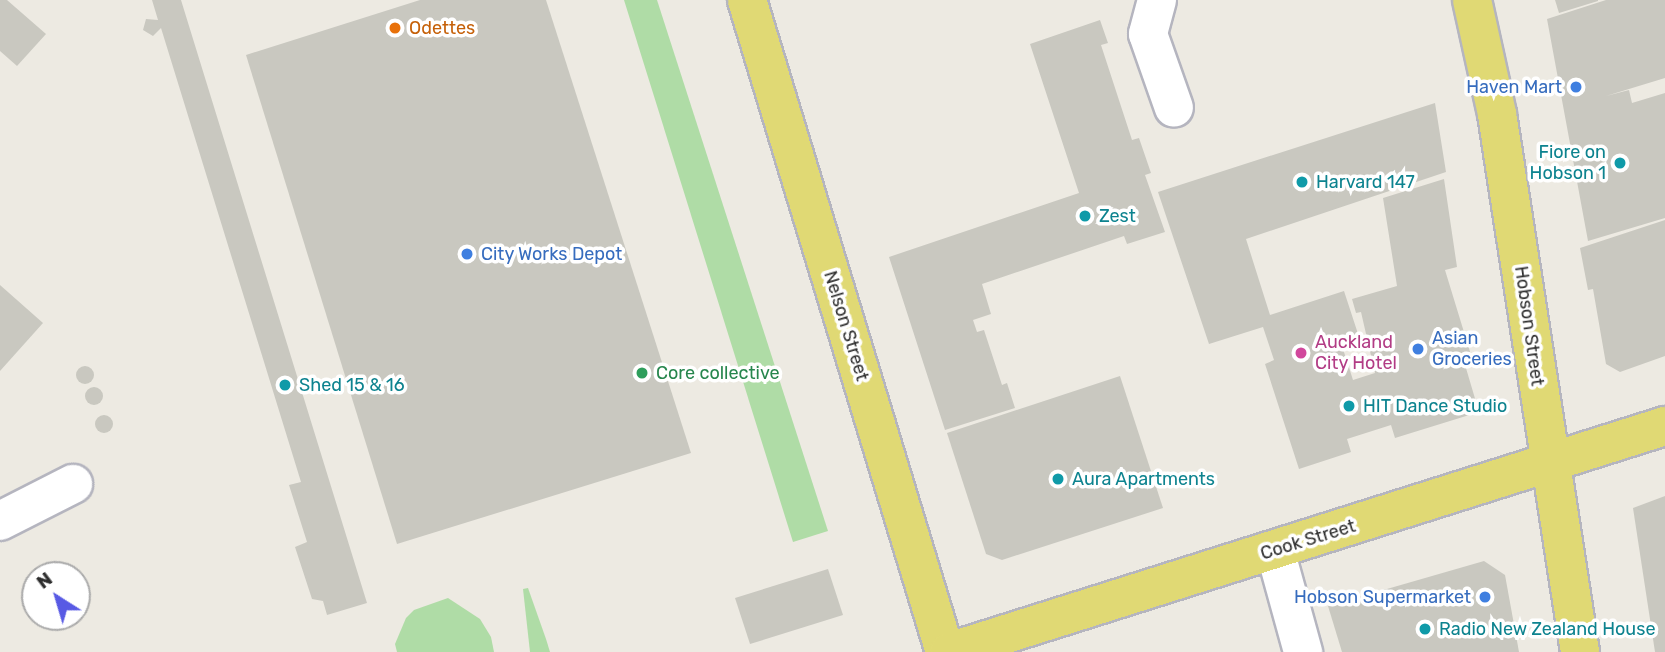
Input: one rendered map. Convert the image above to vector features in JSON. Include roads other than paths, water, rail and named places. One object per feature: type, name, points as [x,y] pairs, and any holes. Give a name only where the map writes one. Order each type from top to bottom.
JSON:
[{"type":"main road","name":"Nelson Street","points":[[747,0],[947,652]]},
{"type":"main road","name":"Hobson Street","points":[[1472,0],[1497,114],[1549,465],[1580,652]]},
{"type":"main road","name":"Cook Street","points":[[947,652],[1549,465],[1665,426]]},
{"type":"street","points":[[1157,0],[1148,34],[1174,108]]},
{"type":"street","points":[[0,522],[73,484]]},
{"type":"street","points":[[1275,550],[1303,652]]},
{"type":"place","name":"Odettes","points":[[395,28]]},
{"type":"place","name":"Haven Mart","points":[[1576,87]]},
{"type":"place","name":"Fiore on Hobson 1","points":[[1620,163]]},
{"type":"place","name":"Harvard 147","points":[[1302,182]]},
{"type":"place","name":"Zest","points":[[1085,216]]},
{"type":"place","name":"City Works Depot","points":[[467,254]]},
{"type":"place","name":"Asian Groceries","points":[[1418,349]]},
{"type":"place","name":"Auckland City Hotel","points":[[1301,353]]},
{"type":"place","name":"Core collective","points":[[642,373]]},
{"type":"place","name":"Shed 15 & 16","points":[[285,385]]},
{"type":"place","name":"HIT Dance Studio","points":[[1349,406]]},
{"type":"place","name":"Aura Apartments","points":[[1058,479]]},
{"type":"place","name":"Hobson Supermarket","points":[[1485,597]]},
{"type":"place","name":"Radio New Zealand House","points":[[1425,629]]}]
